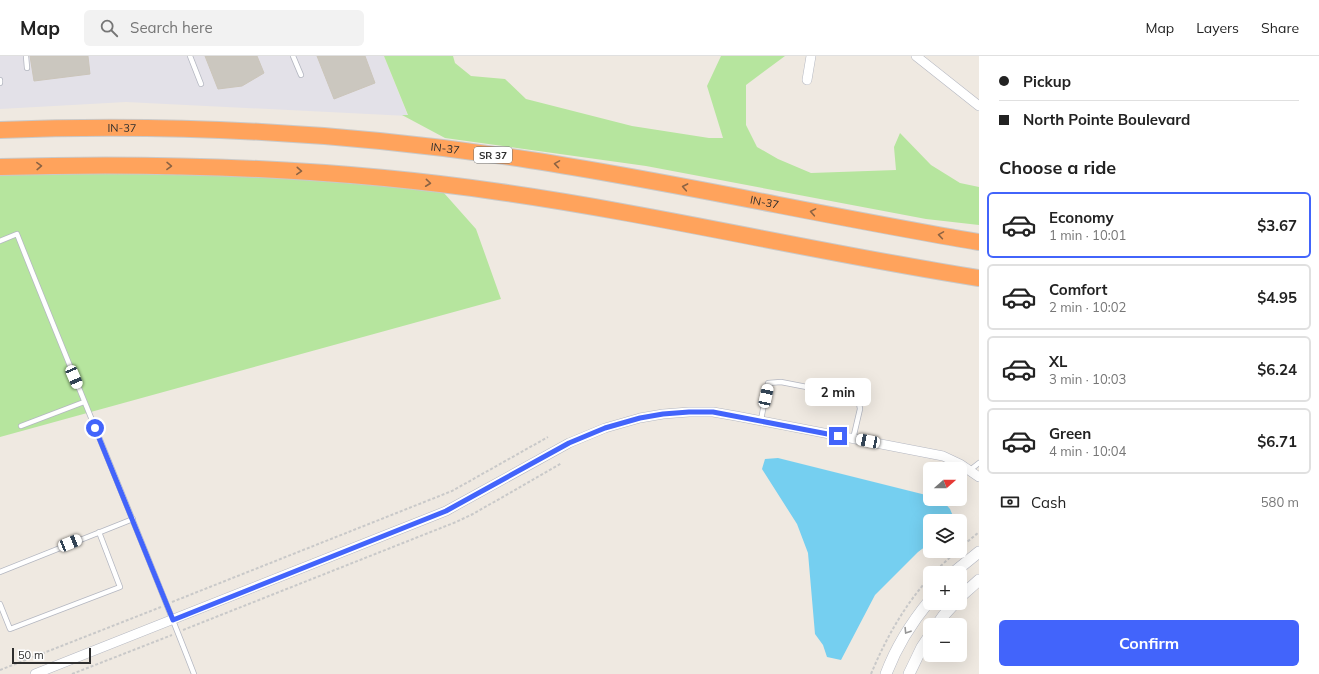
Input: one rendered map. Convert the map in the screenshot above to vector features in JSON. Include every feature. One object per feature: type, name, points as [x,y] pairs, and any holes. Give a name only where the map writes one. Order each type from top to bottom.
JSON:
[{"type":"highway","name":"IN-37","points":[[0,130],[169,129],[267,132],[382,141],[462,150],[578,168],[819,214],[979,242]]},
{"type":"highway","points":[[0,167],[99,165],[256,169],[337,174],[436,184],[559,201],[834,253],[979,278]]},
{"type":"street","points":[[807,80],[810,56]]},
{"type":"street","points":[[916,56],[979,106]]},
{"type":"street","points":[[35,674],[446,511],[569,443],[605,428],[640,418],[663,414],[713,412],[761,420],[943,456],[979,476]]},
{"type":"street","points":[[962,566],[979,552]]},
{"type":"street","points":[[967,591],[979,580]]},
{"type":"street","points":[[886,674],[891,659],[923,610]]},
{"type":"street","points":[[942,618],[949,610]]},
{"type":"street","points":[[909,674],[923,647]]},
{"type":"lane","points":[[26,56],[27,68]]},
{"type":"lane","points":[[190,56],[201,84]]},
{"type":"lane","points":[[294,56],[301,75]]},
{"type":"lane","points":[[0,241],[17,234],[84,402],[133,519],[194,674]]},
{"type":"lane","points":[[761,420],[768,383],[782,382],[850,395],[858,397],[860,409],[853,438]]},
{"type":"lane","points":[[21,426],[84,402]]},
{"type":"lane","points":[[970,470],[979,463]]},
{"type":"lane","points":[[0,572],[133,519]]},
{"type":"lane","points":[[0,604],[10,629],[120,587],[99,532]]},
{"type":"path","points":[[0,670],[452,491],[548,437]]},
{"type":"path","points":[[72,674],[456,522],[473,514],[562,463]]},
{"type":"path","points":[[967,542],[979,532]]},
{"type":"path","points":[[941,566],[949,558]]},
{"type":"path","points":[[871,674],[890,633],[902,612],[923,584]]},
{"type":"shaded area","points":[[0,56],[384,56],[408,116],[126,102],[0,109]]},
{"type":"green space","points":[[384,56],[453,56],[455,63],[471,76],[505,79],[526,99],[632,126],[709,138],[723,138],[707,86],[721,56],[785,56],[746,85],[746,125],[757,147],[778,159],[811,173],[896,170],[894,147],[900,133],[931,165],[960,183],[979,187],[979,225],[926,219],[646,166],[445,138],[402,115],[408,115]]},
{"type":"green space","points":[[120,165],[436,184],[476,229],[501,299],[0,437],[0,172]]},
{"type":"water","points":[[778,458],[923,494],[923,506],[947,506],[952,514],[923,514],[923,548],[875,595],[841,660],[827,657],[823,645],[815,634],[808,553],[797,524],[762,469],[765,459]]},
{"type":"building","points":[[30,56],[88,56],[90,74],[34,81]]},
{"type":"building","points":[[205,56],[257,56],[264,73],[242,86],[218,89]]},
{"type":"building","points":[[317,56],[365,56],[375,83],[334,99]]},
{"type":"route","points":[[95,428],[118,481],[173,620],[305,566],[446,511],[569,443],[605,428],[640,418],[663,414],[713,412],[838,436]]}]
